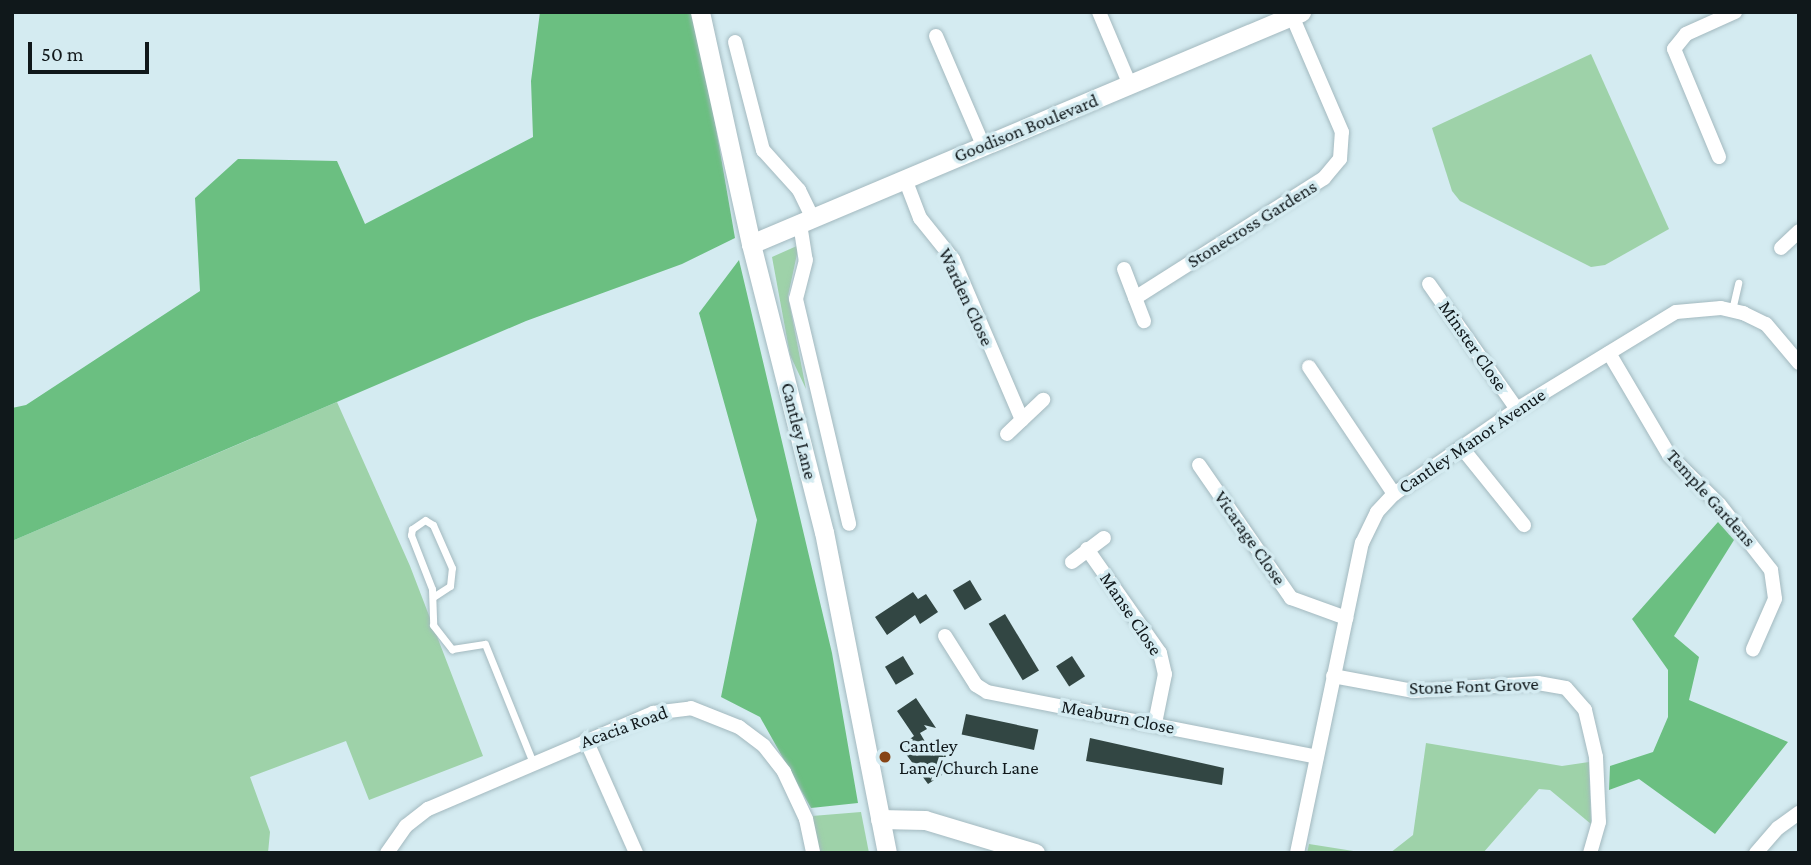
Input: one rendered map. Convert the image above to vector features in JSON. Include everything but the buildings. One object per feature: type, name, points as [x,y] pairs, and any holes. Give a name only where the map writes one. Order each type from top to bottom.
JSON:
[{"type":"main road","name":"Cantley Lane","points":[[700,12],[751,244],[824,532],[887,853]]},
{"type":"main road","name":"Goodison Boulevard","points":[[751,244],[1296,14]]},
{"type":"main road","points":[[880,819],[925,820],[1035,853]]},
{"type":"street","points":[[1099,12],[1130,85]]},
{"type":"street","points":[[1719,157],[1674,49],[1686,34],[1735,12]]},
{"type":"street","name":"Stonecross Gardens","points":[[1135,298],[1324,178],[1340,159],[1342,132],[1296,14]]},
{"type":"street","points":[[936,36],[983,145]]},
{"type":"street","name":"Cantley Lane","points":[[735,42],[763,150],[799,190],[807,222],[807,248],[796,299],[849,524]]},
{"type":"street","name":"Warden Close","points":[[905,179],[920,218],[953,259],[1022,420]]},
{"type":"street","points":[[1781,248],[1799,231]]},
{"type":"street","points":[[1124,269],[1144,321]]},
{"type":"street","name":"Minster Close","points":[[1429,284],[1517,409]]},
{"type":"street","name":"Cantley Manor Avenue","points":[[1297,853],[1367,528],[1394,494],[1517,409],[1676,312],[1732,310],[1766,324],[1799,363]]},
{"type":"street","name":"Temple Gardens","points":[[1609,353],[1669,454],[1720,505],[1771,570],[1775,598],[1753,649]]},
{"type":"street","points":[[1309,367],[1394,494]]},
{"type":"street","points":[[1007,434],[1043,400]]},
{"type":"street","points":[[1461,448],[1524,525]]},
{"type":"street","name":"Vicarage Close","points":[[1199,465],[1292,598],[1346,618]]},
{"type":"street","points":[[1072,562],[1104,538]]},
{"type":"street","name":"Manse Close","points":[[1087,549],[1160,653],[1165,674],[1154,723]]},
{"type":"street","name":"Meaburn Close","points":[[945,636],[976,685],[987,692],[1317,757]]},
{"type":"street","name":"Stone Font Grove","points":[[1334,676],[1413,691],[1538,683],[1566,688],[1585,710],[1596,757],[1599,822],[1590,853]]},
{"type":"street","name":"Acacia Road","points":[[387,853],[406,826],[428,809],[586,740],[670,708],[691,708],[719,717],[764,746],[784,772],[806,819],[813,853]]},
{"type":"street","points":[[586,740],[636,853]]},
{"type":"street","points":[[1756,853],[1799,813]]},
{"type":"lane","points":[[1732,310],[1738,283]]},
{"type":"lane","points":[[433,597],[450,586],[452,568],[433,525],[425,520],[412,529],[411,536],[433,597],[433,625],[446,646],[458,650],[485,644],[533,763]]},
{"type":"green space","points":[[540,12],[696,12],[735,238],[682,264],[526,321],[12,541],[12,408],[26,405],[200,291],[195,198],[238,159],[337,161],[365,224],[533,137],[531,81]]},
{"type":"green space","points":[[1591,54],[1669,229],[1605,265],[1591,267],[1460,201],[1452,191],[1432,128]]},
{"type":"green space","points":[[799,245],[788,296],[806,389],[790,355],[772,257]]},
{"type":"green space","points":[[739,260],[832,653],[858,803],[811,808],[760,717],[721,697],[757,520],[699,313]]},
{"type":"green space","points":[[337,402],[410,566],[483,756],[369,800],[346,741],[250,777],[270,832],[268,853],[12,853],[12,541]]},
{"type":"green space","points":[[1718,522],[1734,540],[1674,636],[1699,657],[1689,700],[1788,742],[1715,834],[1639,779],[1609,790],[1610,766],[1653,752],[1668,717],[1668,670],[1632,619]]},
{"type":"green space","points":[[1426,743],[1562,766],[1589,762],[1591,824],[1550,790],[1539,789],[1483,853],[1390,853],[1413,835]]},
{"type":"green space","points":[[861,812],[869,853],[820,853],[812,816]]},
{"type":"green space","points":[[1309,844],[1366,853],[1307,853]]},
{"type":"place","name":"Cantley Lane/Church Lane","points":[[885,757]]}]
